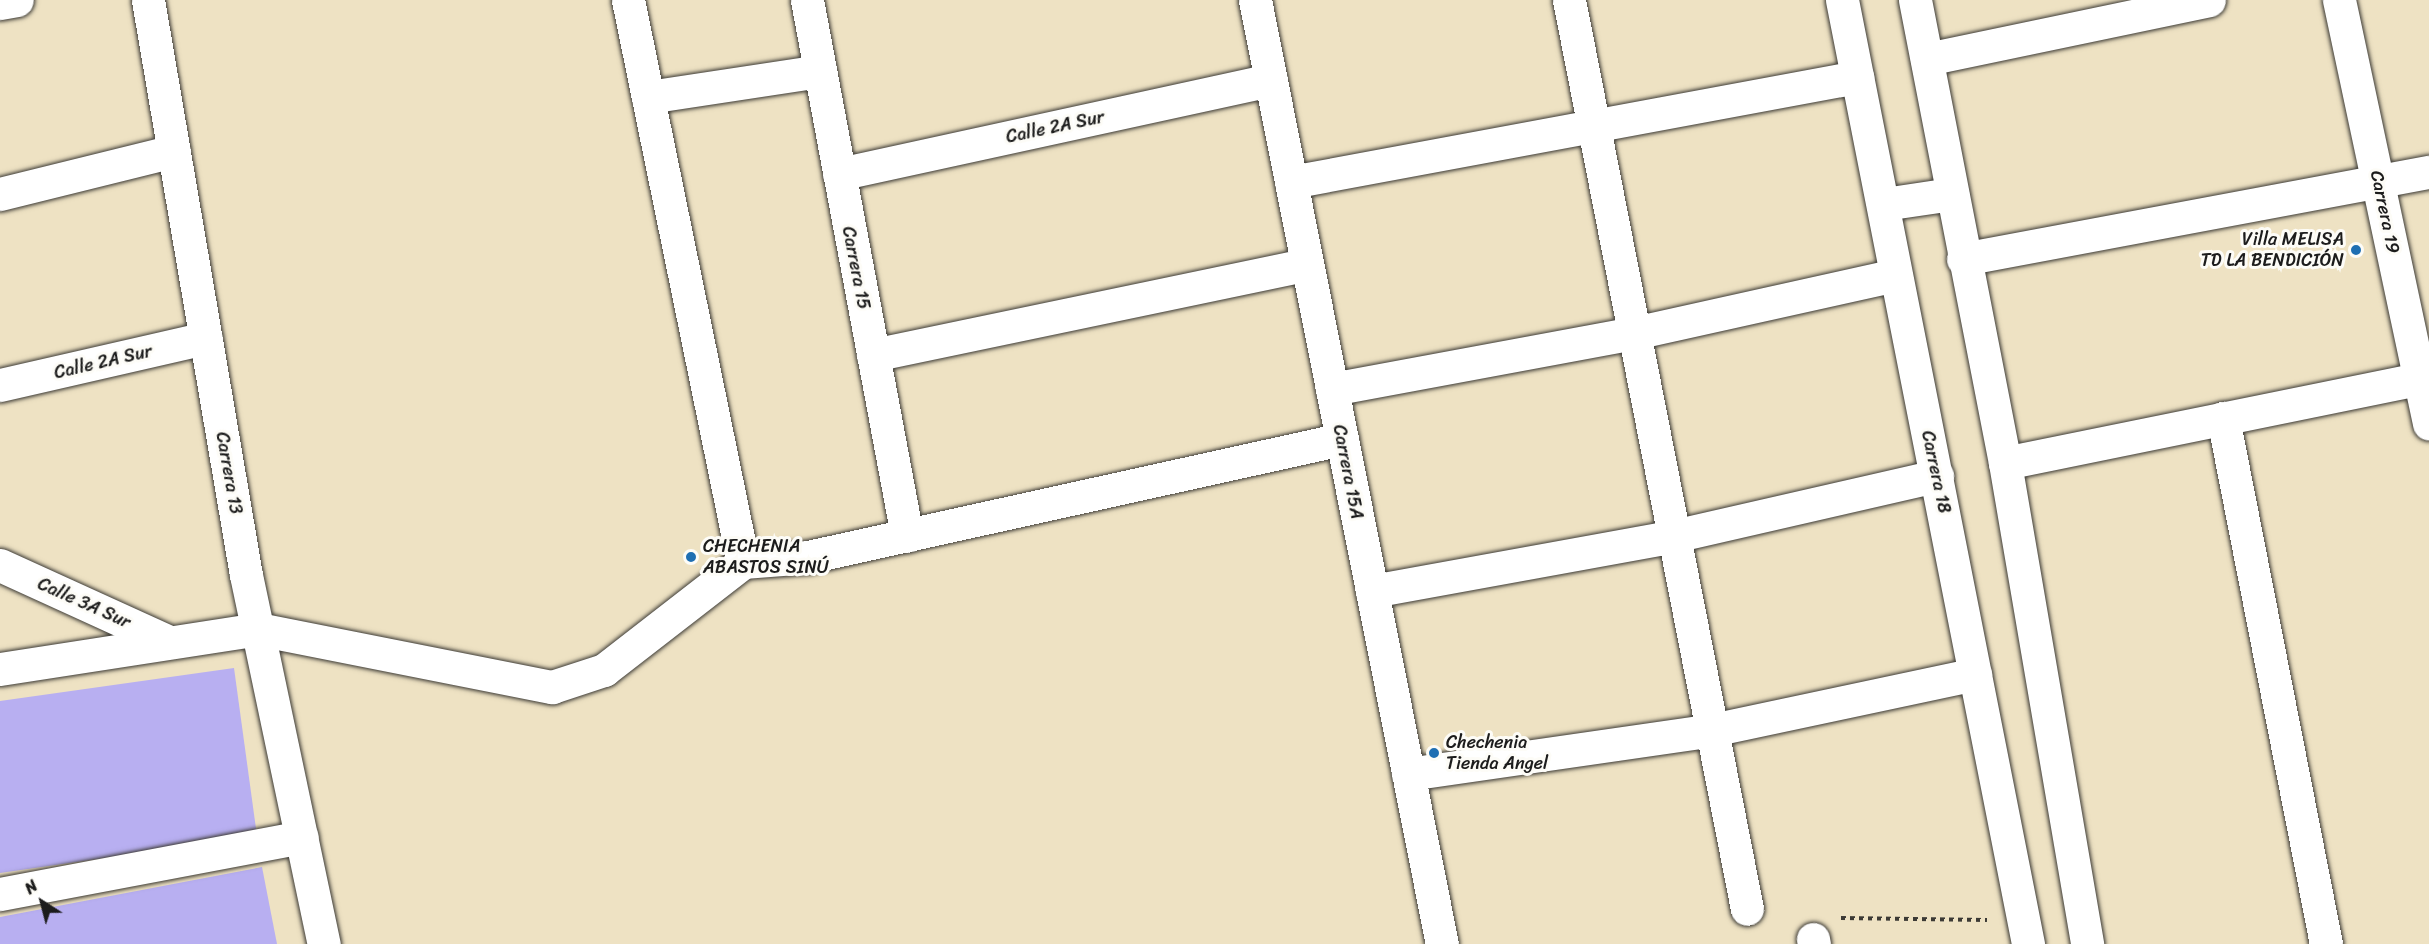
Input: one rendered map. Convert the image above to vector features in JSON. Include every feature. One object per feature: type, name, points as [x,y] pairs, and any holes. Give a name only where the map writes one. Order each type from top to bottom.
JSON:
[{"type":"street","points":[[0,3],[17,0]]},
{"type":"street","name":"Carrera 13","points":[[148,0],[258,629],[324,944]]},
{"type":"street","points":[[628,0],[743,562]]},
{"type":"street","name":"Carrera 15","points":[[807,0],[907,536]]},
{"type":"street","name":"Carrera 15A","points":[[1255,0],[1442,944]]},
{"type":"street","points":[[1569,0],[1747,909]]},
{"type":"street","name":"Carrera 18","points":[[1842,0],[2026,933]]},
{"type":"street","points":[[1915,0],[1963,260],[2006,463],[2088,944]]},
{"type":"street","points":[[1927,58],[2209,0]]},
{"type":"street","name":"Carrera 19","points":[[2339,0],[2425,377],[2429,424]]},
{"type":"street","points":[[648,97],[820,71]]},
{"type":"street","points":[[1291,182],[1594,128],[1857,77]]},
{"type":"street","name":"Calle 2A Sur","points":[[839,174],[1270,81]]},
{"type":"street","points":[[0,195],[174,151]]},
{"type":"street","points":[[1963,260],[2429,172]]},
{"type":"street","points":[[1884,204],[1952,194]]},
{"type":"street","points":[[873,355],[1307,264]]},
{"type":"street","points":[[1332,389],[1634,333],[1895,275]]},
{"type":"street","name":"Calle 2A Sur","points":[[0,385],[206,338]]},
{"type":"street","points":[[2006,463],[2425,377]]},
{"type":"street","points":[[2223,418],[2326,944]]},
{"type":"street","points":[[0,669],[167,641],[258,629],[552,687],[604,670],[743,562],[808,557],[1342,439]]},
{"type":"street","points":[[1372,591],[1674,536],[1937,476]]},
{"type":"street","name":"Calle 3A Sur","points":[[0,565],[167,641]]},
{"type":"street","points":[[1408,774],[1712,730],[1975,674]]},
{"type":"street","points":[[0,894],[302,837]]},
{"type":"path","points":[[1813,941],[1827,922],[1845,918],[2026,933]]},
{"type":"building","points":[[234,668],[257,836],[0,873],[0,701]]},
{"type":"building","points":[[262,867],[277,944],[0,944],[0,917]]},
{"type":"place","name":"Villa MELISA TD LA BENDICIÓN","points":[[2356,250]]},
{"type":"place","name":"CHECHENIA ABASTOS SINÚ","points":[[691,557]]},
{"type":"place","name":"Chechenia Tienda Angel","points":[[1434,753]]}]
